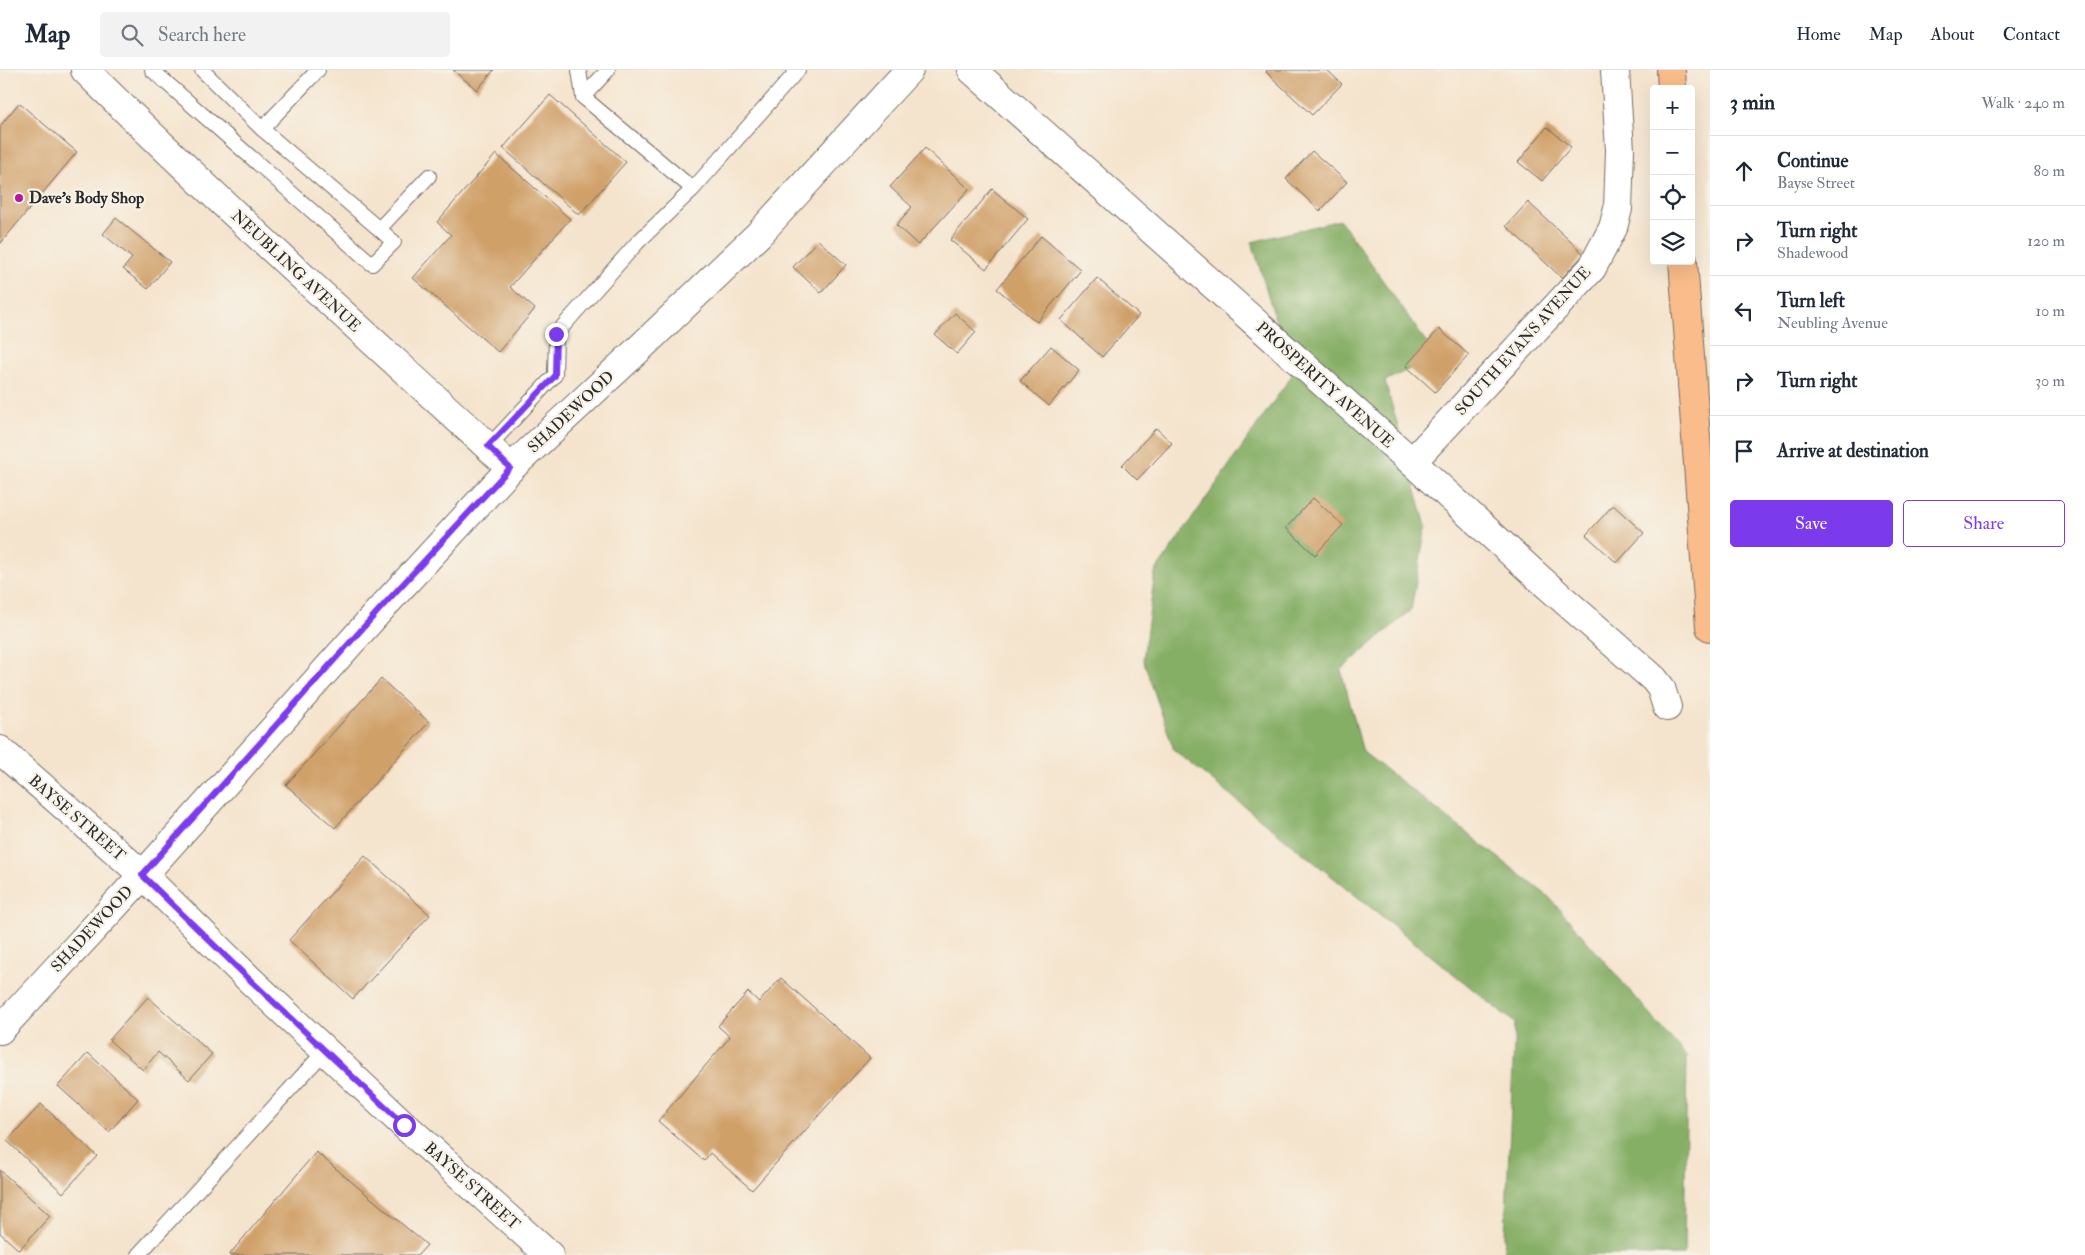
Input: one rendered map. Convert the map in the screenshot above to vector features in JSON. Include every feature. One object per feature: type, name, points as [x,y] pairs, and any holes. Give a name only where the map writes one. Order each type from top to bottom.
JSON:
[{"type":"highway","points":[[1671,70],[1672,85]]},
{"type":"highway","points":[[1683,265],[1710,626]]},
{"type":"street","name":"NEUBLING AVENUE","points":[[85,70],[250,228],[510,468]]},
{"type":"street","name":"SHADEWOOD","points":[[0,1030],[142,875],[379,610],[510,468],[759,234],[909,70]]},
{"type":"street","name":"PROSPERITY AVENUE","points":[[972,70],[1654,679],[1665,697],[1667,707]]},
{"type":"street","name":"SOUTH EVANS AVENUE","points":[[1412,462],[1592,268],[1613,228],[1618,209],[1620,150],[1615,70]]},
{"type":"street","name":"BAYSE STREET","points":[[0,750],[142,875],[404,1125],[549,1255]]},
{"type":"lane","points":[[152,70],[372,264],[394,242],[262,129],[202,70]]},
{"type":"lane","points":[[262,129],[318,70]]},
{"type":"lane","points":[[580,70],[583,97],[693,189]]},
{"type":"lane","points":[[583,97],[608,70]]},
{"type":"lane","points":[[488,446],[555,376],[556,334],[637,243],[693,189],[798,70]]},
{"type":"lane","points":[[379,229],[429,176]]},
{"type":"lane","points":[[138,1255],[325,1051]]},
{"type":"green space","points":[[1340,220],[1436,356],[1385,381],[1426,526],[1411,610],[1341,670],[1363,752],[1549,897],[1687,1057],[1684,1255],[1504,1255],[1515,1023],[1174,750],[1143,659],[1155,572],[1292,375],[1252,242]]},
{"type":"building","points":[[453,70],[494,70],[477,90]]},
{"type":"building","points":[[1267,70],[1327,70],[1342,84],[1312,115],[1266,72]]},
{"type":"building","points":[[550,95],[626,162],[579,215],[503,148]]},
{"type":"building","name":"Dave's Body Shop","points":[[19,103],[77,152],[0,244],[0,126]]},
{"type":"building","points":[[1547,127],[1571,147],[1542,181],[1518,162]]},
{"type":"building","points":[[925,148],[969,189],[918,245],[896,225],[912,207],[890,187]]},
{"type":"building","points":[[1312,151],[1347,182],[1320,211],[1286,179]]},
{"type":"building","points":[[496,154],[570,219],[510,287],[535,309],[498,352],[413,278],[451,235],[437,222]]},
{"type":"building","points":[[992,189],[1028,219],[986,269],[950,240]]},
{"type":"building","points":[[1528,202],[1584,254],[1562,278],[1506,226]]},
{"type":"building","points":[[116,218],[170,262],[148,289],[123,269],[132,258],[103,234]]},
{"type":"building","points":[[1041,236],[1081,270],[1037,322],[997,289]]},
{"type":"building","points":[[818,240],[846,265],[821,293],[793,267]]},
{"type":"building","points":[[1097,278],[1139,315],[1102,357],[1061,320]]},
{"type":"building","points":[[955,313],[976,332],[957,354],[935,335]]},
{"type":"building","points":[[1439,329],[1469,355],[1435,392],[1406,366]]},
{"type":"building","points":[[1051,346],[1079,370],[1049,406],[1020,381]]},
{"type":"building","points":[[1156,428],[1172,443],[1137,480],[1122,465]]},
{"type":"building","points":[[1313,498],[1343,525],[1315,555],[1286,528]]},
{"type":"building","points":[[1613,505],[1644,533],[1617,563],[1586,535]]},
{"type":"building","points":[[381,679],[429,722],[335,828],[286,785]]},
{"type":"building","points":[[365,856],[430,915],[353,999],[289,940]]},
{"type":"building","points":[[781,978],[870,1058],[752,1190],[710,1153],[704,1161],[658,1121],[730,1037],[718,1026],[748,992],[759,1002]]},
{"type":"building","points":[[148,997],[212,1054],[189,1080],[158,1052],[143,1070],[109,1040]]},
{"type":"building","points":[[88,1053],[138,1099],[109,1132],[58,1086]]},
{"type":"building","points":[[41,1104],[97,1156],[63,1193],[7,1141]]},
{"type":"building","points":[[316,1152],[427,1245],[418,1255],[229,1255]]},
{"type":"building","points":[[0,1170],[50,1216],[19,1250],[0,1233]]},
{"type":"place","name":"Dave's Body Shop","points":[[19,198]]},
{"type":"route","points":[[404,1125],[142,875],[379,610],[510,468],[488,446],[555,376],[556,334]]}]
